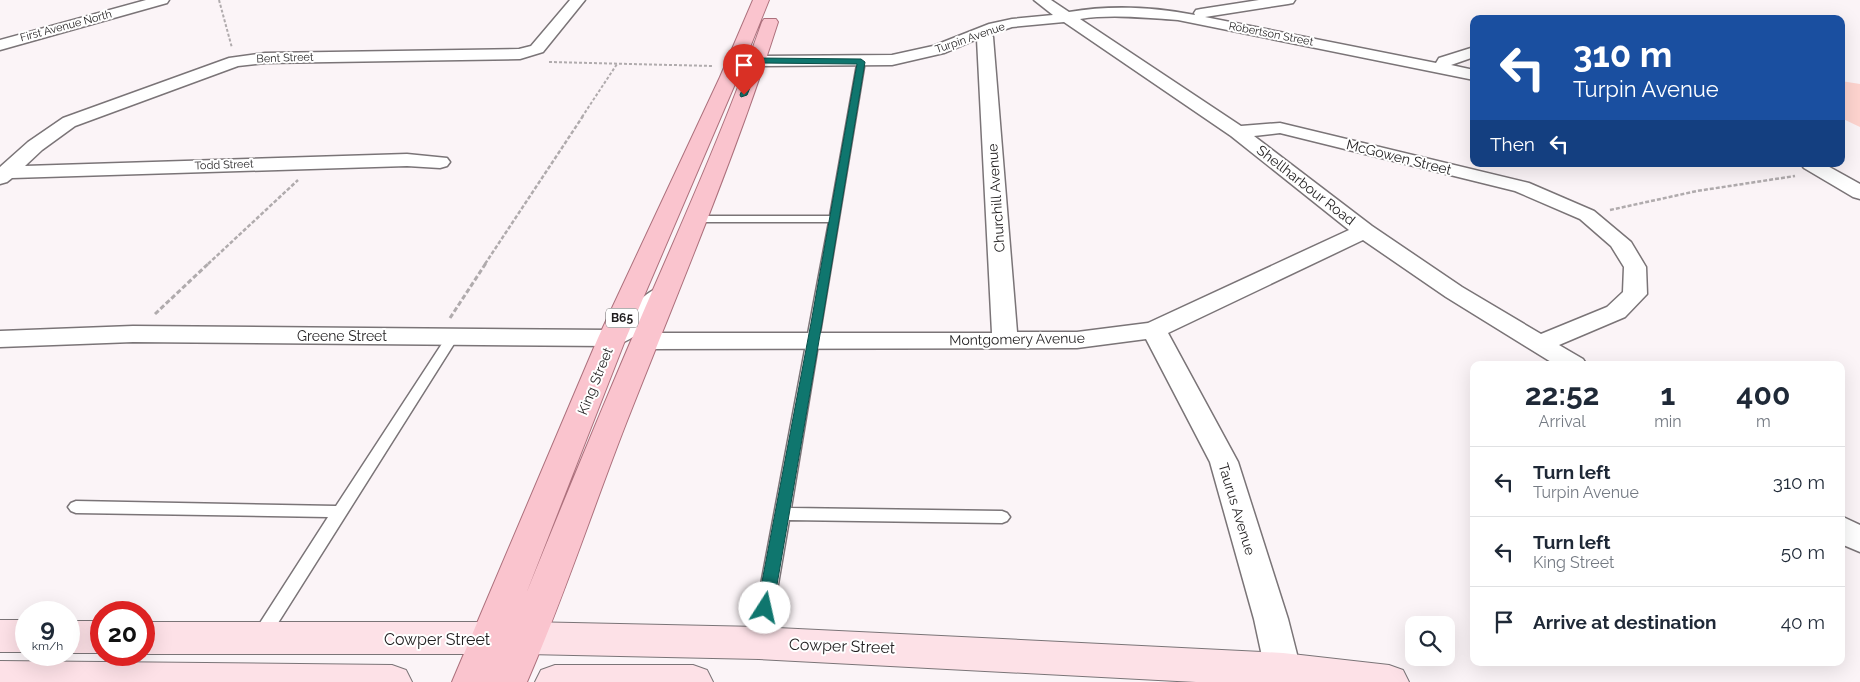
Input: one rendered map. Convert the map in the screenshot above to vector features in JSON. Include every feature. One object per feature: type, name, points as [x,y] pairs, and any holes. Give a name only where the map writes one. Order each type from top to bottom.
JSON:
[{"type":"main road","name":"King Street","points":[[507,682],[527,638],[665,293],[705,219],[757,61],[768,4]]},
{"type":"main road","name":"King Street","points":[[472,682],[612,338],[725,72],[768,4]]},
{"type":"main road","points":[[0,636],[15,636]]},
{"type":"main road","name":"Cowper Street","points":[[155,638],[527,638],[759,643],[1284,670],[1389,682]]},
{"type":"main road","points":[[0,678],[207,682],[392,682]]},
{"type":"main road","points":[[555,682],[693,682]]},
{"type":"street","name":"First Avenue North","points":[[0,45],[162,0]]},
{"type":"street","name":"Bent Street","points":[[4,175],[35,146],[69,122],[235,61],[295,57],[520,54],[537,49],[578,0]]},
{"type":"street","name":"Shellharbour Road","points":[[1041,0],[1237,132],[1364,231],[1454,292],[1567,361]]},
{"type":"street","points":[[1178,16],[1288,0]]},
{"type":"street","name":"Robertson Street","points":[[1066,17],[1091,13],[1178,16],[1470,74]]},
{"type":"street","name":"Turpin Avenue","points":[[725,72],[757,61],[861,62],[892,60],[938,50],[1012,23],[1066,17]]},
{"type":"street","name":"Churchill Avenue","points":[[982,33],[985,37],[1005,340]]},
{"type":"street","points":[[938,50],[986,57]]},
{"type":"street","points":[[1441,68],[1445,61],[1470,53]]},
{"type":"street","name":"McGowen Street","points":[[1237,132],[1280,128],[1522,187],[1587,215],[1620,242],[1636,268],[1635,294],[1616,312],[1539,344]]},
{"type":"street","name":"Todd Street","points":[[4,175],[407,160],[440,162]]},
{"type":"street","points":[[1817,168],[1860,193]]},
{"type":"street","name":"Montgomery Avenue","points":[[646,341],[1076,340],[1154,330],[1364,231]]},
{"type":"street","points":[[612,338],[627,331],[639,320],[654,298],[665,293]]},
{"type":"street","name":"Taurus Avenue","points":[[1154,330],[1224,462],[1271,619],[1284,670]]},
{"type":"street","name":"Greene Street","points":[[0,338],[133,334],[612,338]]},
{"type":"street","points":[[1845,531],[1860,540]]},
{"type":"lane","points":[[759,643],[835,219],[861,62]]},
{"type":"lane","points":[[705,219],[835,219]]},
{"type":"lane","points":[[258,639],[340,512],[446,336]]},
{"type":"lane","points":[[76,507],[340,512]]},
{"type":"lane","points":[[782,514],[1002,517]]},
{"type":"path","points":[[219,0],[232,48]]},
{"type":"path","points":[[546,62],[617,64],[725,72]]},
{"type":"path","points":[[446,336],[617,64]]},
{"type":"path","points":[[133,334],[317,163]]},
{"type":"path","points":[[1587,215],[1817,168]]},
{"type":"shaded area","points":[[1845,82],[1860,84],[1860,127],[1845,120]]},
{"type":"route","points":[[744,95],[757,61],[861,62],[817,323],[765,608]]}]
